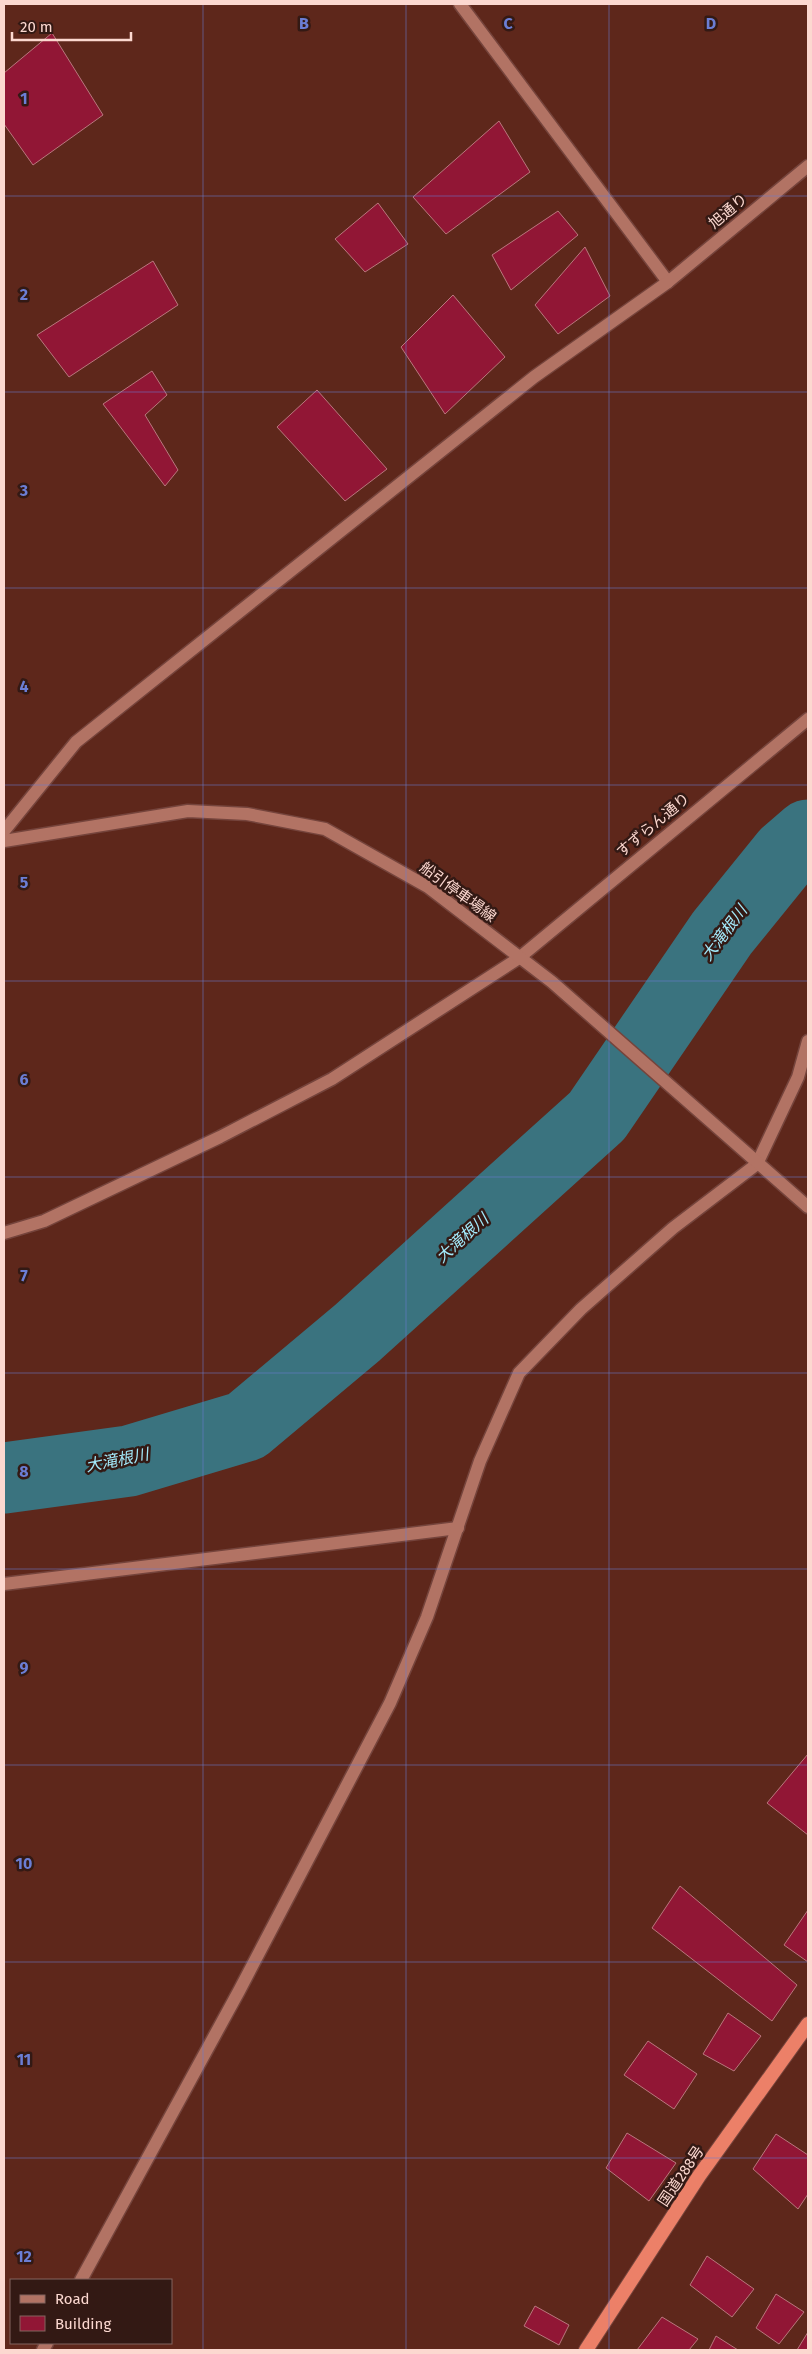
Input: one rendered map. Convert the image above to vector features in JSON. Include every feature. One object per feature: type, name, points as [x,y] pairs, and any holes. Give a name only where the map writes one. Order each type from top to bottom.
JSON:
[{"type":"highway","name":"国道288号","points":[[586,2350],[700,2176],[808,2024]]},
{"type":"street","points":[[460,4],[668,282]]},
{"type":"street","name":"旭通り","points":[[4,831],[76,742],[534,377],[668,282],[808,166]]},
{"type":"street","name":"すずらん通り","points":[[4,1233],[44,1221],[220,1137],[332,1079],[520,958],[808,719]]},
{"type":"street","name":"船引停車場線","points":[[4,841],[188,811],[246,814],[325,828],[428,886],[552,982],[721,1133],[808,1207]]},
{"type":"street","points":[[82,2279],[239,1991],[390,1704],[426,1617],[480,1461],[519,1372],[588,1303],[673,1228],[757,1164],[798,1077],[808,1041]]},
{"type":"street","points":[[4,1584],[458,1528]]},
{"type":"building","points":[[52,33],[103,115],[33,165],[4,124],[4,73]]},
{"type":"building","points":[[499,121],[530,172],[446,234],[413,197]]},
{"type":"building","points":[[378,203],[408,244],[365,272],[335,239]]},
{"type":"building","points":[[558,211],[578,235],[511,290],[492,255]]},
{"type":"building","points":[[585,247],[610,296],[558,334],[535,305]]},
{"type":"building","points":[[153,261],[178,305],[69,377],[37,335]]},
{"type":"building","points":[[453,295],[505,357],[445,414],[401,347]]},
{"type":"building","points":[[152,371],[167,395],[145,415],[178,470],[165,486],[103,404]]},
{"type":"building","points":[[317,390],[387,469],[345,501],[277,427]]},
{"type":"building","points":[[808,1754],[808,1835],[767,1803]]},
{"type":"building","points":[[680,1886],[797,1985],[772,2021],[652,1928]]},
{"type":"building","points":[[808,1910],[808,1962],[784,1945]]},
{"type":"building","points":[[728,2013],[761,2036],[734,2071],[703,2054]]},
{"type":"building","points":[[648,2041],[697,2074],[674,2109],[624,2075]]},
{"type":"building","points":[[627,2133],[676,2163],[649,2201],[606,2168]]},
{"type":"building","points":[[776,2134],[808,2155],[808,2194],[798,2209],[753,2169]]},
{"type":"building","points":[[707,2256],[754,2289],[732,2317],[690,2285]]},
{"type":"building","points":[[776,2294],[804,2312],[779,2344],[756,2328]]},
{"type":"building","points":[[535,2306],[569,2325],[559,2345],[524,2326]]},
{"type":"building","points":[[662,2317],[698,2339],[689,2350],[637,2350]]},
{"type":"building","points":[[808,2332],[808,2350],[797,2350]]},
{"type":"building","points":[[716,2336],[738,2350],[709,2350]]},
{"type":"waterway","name":"大滝根川","points":[[4,1478],[129,1461],[246,1426],[357,1333],[597,1116],[722,933],[786,854],[808,835]]}]
